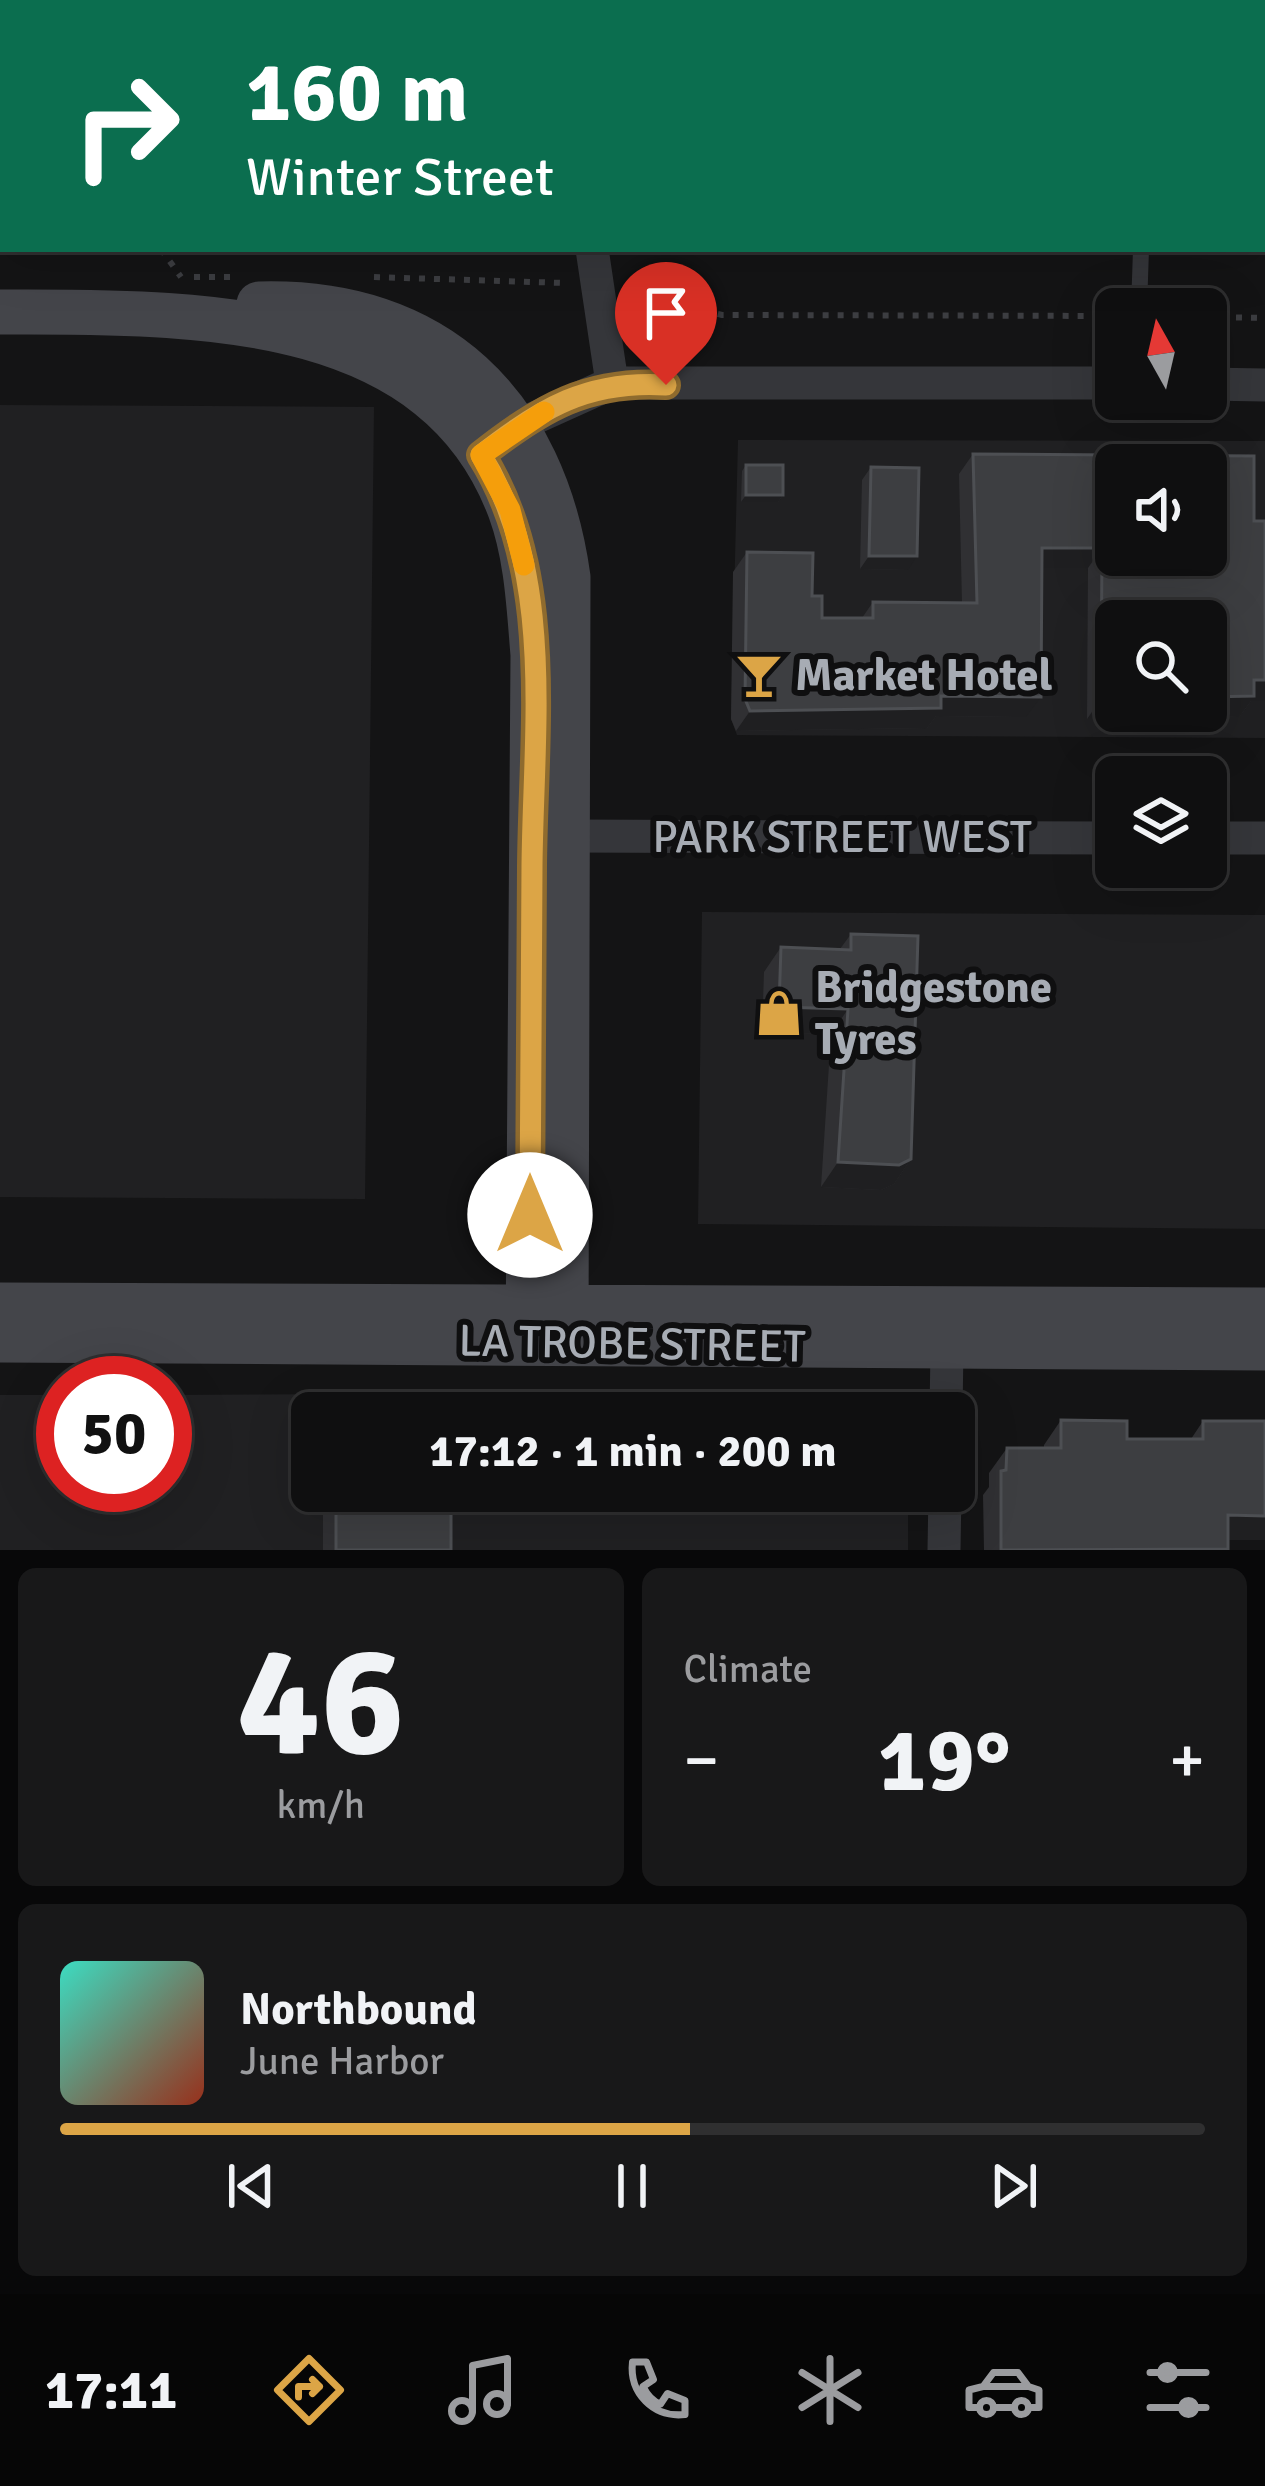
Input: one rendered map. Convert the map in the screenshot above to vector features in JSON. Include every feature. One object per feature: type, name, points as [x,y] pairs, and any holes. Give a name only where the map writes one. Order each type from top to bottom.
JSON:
[{"type":"main road","points":[[0,312],[276,304],[359,315],[433,344],[497,397],[519,425],[547,485],[568,577],[550,837],[548,1326]]},
{"type":"main road","points":[[86,312],[238,322],[342,346],[382,363],[414,386],[481,455],[510,510],[526,585],[550,837]]},
{"type":"main road","points":[[481,455],[519,425]]},
{"type":"main road","name":"LA TROBE STREET","points":[[0,1305],[548,1326]]},
{"type":"main road","name":"LA TROBE STREET","points":[[947,1328],[1265,1310]]},
{"type":"main road","name":"LA TROBE STREET","points":[[0,1340],[548,1326],[947,1328],[1265,1348]]},
{"type":"street","points":[[592,252],[593,285],[612,383]]},
{"type":"street","points":[[519,425],[612,383],[1095,383]]},
{"type":"street","points":[[1227,384],[1265,385]]},
{"type":"street","name":"PARK STREET WEST","points":[[550,837],[1095,838]]},
{"type":"street","points":[[1227,838],[1265,838]]},
{"type":"street","points":[[946,1392],[947,1328]]},
{"type":"street","points":[[944,1550],[945,1512]]},
{"type":"lane","points":[[1140,288],[1141,252]]},
{"type":"path","points":[[552,282],[616,286],[722,315],[1095,316]]},
{"type":"path","points":[[1227,317],[1265,318]]},
{"type":"shaded area","points":[[0,405],[374,407],[365,1199],[0,1197]]},
{"type":"shaded area","points":[[738,440],[1265,441],[1265,738],[737,735],[731,719]]},
{"type":"shaded area","points":[[702,912],[1265,915],[1265,1229],[698,1224]]},
{"type":"shaded area","points":[[908,1391],[908,1392],[722,1392]]},
{"type":"shaded area","points":[[291,1394],[291,1512],[908,1512],[908,1550],[0,1550],[0,1395],[36,1395],[36,1512],[192,1512],[192,1395]]},
{"type":"building","points":[[973,454],[1095,455],[1095,548],[1042,548],[1041,697],[941,696],[941,708],[750,711],[745,699],[747,552],[813,553],[812,596],[822,596],[822,618],[873,618],[873,602],[977,603]]},
{"type":"building","points":[[1227,456],[1254,456],[1254,521],[1265,521],[1265,680],[1254,680],[1254,696],[1227,697],[1227,600],[1102,600],[1102,576],[1227,576]]},
{"type":"building","points":[[746,465],[783,465],[783,495],[746,495]]},
{"type":"building","points":[[871,467],[919,468],[917,556],[869,556]]},
{"type":"building","points":[[851,934],[918,936],[911,1159],[899,1165],[838,1162],[848,1009],[779,1007],[781,947],[851,950]]},
{"type":"building","points":[[1061,1420],[1127,1421],[1127,1439],[1203,1439],[1203,1421],[1265,1421],[1265,1516],[1228,1515],[1228,1549],[1001,1550],[1001,1471],[1006,1470],[1007,1448],[1061,1448]]},
{"type":"building","points":[[336,1512],[451,1512],[451,1550],[336,1550]]},
{"type":"slow traffic","points":[[524,565],[510,510],[481,455],[544,412]]},
{"type":"place","name":"Market Hotel","points":[[759,675]]},
{"type":"place","name":"Bridgestone Tyres","points":[[779,1013]]},
{"type":"route","points":[[530,1215],[533,655],[522,552],[510,510],[481,455],[519,425],[592,388],[634,382],[666,385]]}]
